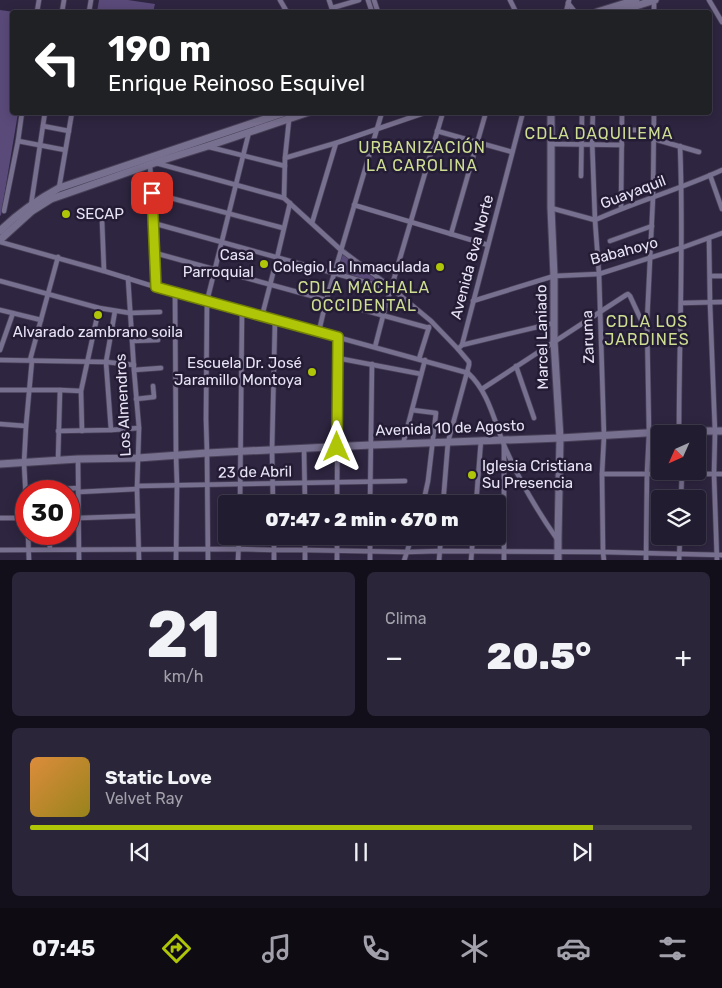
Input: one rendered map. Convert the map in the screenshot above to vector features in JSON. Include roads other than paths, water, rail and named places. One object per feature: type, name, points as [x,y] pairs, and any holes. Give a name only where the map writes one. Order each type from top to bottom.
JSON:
[{"type":"street","points":[[329,0],[332,10],[359,0]]},
{"type":"street","points":[[604,10],[636,0]]},
{"type":"street","points":[[623,10],[654,0]]},
{"type":"street","points":[[709,0],[722,22]]},
{"type":"street","points":[[4,211],[22,115]]},
{"type":"street","points":[[30,205],[45,115]]},
{"type":"street","points":[[58,188],[72,115]]},
{"type":"street","points":[[0,231],[30,205],[58,188],[277,115]]},
{"type":"street","points":[[0,241],[32,211],[51,199],[153,163],[302,115]]},
{"type":"street","points":[[318,331],[381,115]]},
{"type":"street","points":[[285,158],[418,115]]},
{"type":"street","points":[[375,347],[442,115]]},
{"type":"street","points":[[451,234],[485,115]]},
{"type":"street","name":"Avenida 8va Norte","points":[[460,347],[522,115]]},
{"type":"street","name":"Marcel Laniado","points":[[550,115],[554,341],[560,438],[558,560]]},
{"type":"street","points":[[581,176],[582,115]]},
{"type":"street","name":"Zaruma","points":[[593,115],[604,436],[602,474],[604,560]]},
{"type":"street","points":[[621,208],[622,115]]},
{"type":"street","points":[[646,560],[649,433],[647,322],[653,197],[654,115]]},
{"type":"street","points":[[284,198],[285,158],[289,120]]},
{"type":"street","points":[[43,126],[69,131]]},
{"type":"street","points":[[622,130],[654,130]]},
{"type":"street","points":[[437,131],[512,152]]},
{"type":"street","points":[[208,560],[207,301],[249,132]]},
{"type":"street","points":[[654,139],[699,152]]},
{"type":"street","points":[[18,141],[65,150]]},
{"type":"street","points":[[312,223],[336,143]]},
{"type":"street","points":[[551,144],[622,145]]},
{"type":"street","points":[[208,146],[285,166]]},
{"type":"street","points":[[679,425],[682,248],[680,146]]},
{"type":"street","points":[[153,163],[284,198],[341,250],[392,289],[460,347],[469,362],[468,373],[448,442],[444,495]]},
{"type":"street","points":[[153,163],[152,193],[156,287]]},
{"type":"street","name":"Guayaquil","points":[[551,208],[596,220],[621,208],[722,170]]},
{"type":"street","points":[[710,175],[722,209]]},
{"type":"street","points":[[152,193],[283,228]]},
{"type":"street","points":[[262,316],[278,258],[283,228],[290,203]]},
{"type":"street","points":[[354,205],[488,245]]},
{"type":"street","points":[[102,220],[104,271]]},
{"type":"street","points":[[153,223],[392,289]]},
{"type":"street","points":[[610,241],[652,226]]},
{"type":"street","name":"Babahoyo","points":[[473,301],[554,276],[599,274],[682,248],[722,233]]},
{"type":"street","points":[[0,550],[238,549],[407,552],[603,552],[719,557],[714,474],[718,431],[710,303],[709,238]]},
{"type":"street","points":[[0,241],[174,293],[468,373],[482,389],[503,442],[526,492],[558,539]]},
{"type":"street","points":[[155,253],[429,328]]},
{"type":"street","points":[[25,480],[24,463],[31,360],[58,258]]},
{"type":"street","points":[[710,276],[722,276]]},
{"type":"street","name":"Los Almendros","points":[[128,278],[139,428],[137,487],[139,560]]},
{"type":"street","points":[[0,281],[99,308],[130,313],[160,312]]},
{"type":"street","points":[[174,293],[177,485],[176,560]]},
{"type":"street","points":[[482,389],[628,294],[642,322],[647,322]]},
{"type":"street","points":[[681,302],[722,302]]},
{"type":"street","points":[[82,431],[81,391],[99,308]]},
{"type":"street","points":[[0,310],[41,320]]},
{"type":"street","points":[[111,430],[106,362],[115,311]]},
{"type":"street","points":[[240,495],[242,311]]},
{"type":"street","points":[[0,350],[13,313]]},
{"type":"street","points":[[273,495],[275,320]]},
{"type":"street","points":[[403,444],[421,374],[422,360],[431,321]]},
{"type":"street","points":[[460,347],[554,323]]},
{"type":"street","points":[[338,337],[338,495]]},
{"type":"street","points":[[132,341],[158,340]]},
{"type":"street","points":[[337,358],[421,374]]},
{"type":"street","points":[[0,360],[106,362],[134,367],[161,368]]},
{"type":"street","points":[[370,495],[372,364]]},
{"type":"street","points":[[516,366],[534,418]]},
{"type":"street","points":[[136,399],[154,397],[153,386]]},
{"type":"street","points":[[0,390],[81,391]]},
{"type":"street","points":[[58,460],[60,390]]},
{"type":"street","points":[[412,410],[436,414],[425,495]]},
{"type":"street","points":[[0,424],[26,426]]},
{"type":"street","points":[[58,431],[139,428]]},
{"type":"street","name":"Avenida 10 de Agosto","points":[[0,464],[481,440],[503,442],[649,433]]},
{"type":"street","points":[[477,495],[481,440]]},
{"type":"street","points":[[503,442],[504,560]]},
{"type":"street","points":[[304,448],[305,495]]},
{"type":"street","points":[[78,460],[78,480]]},
{"type":"street","points":[[602,474],[651,473]]},
{"type":"street","points":[[706,474],[722,474]]},
{"type":"street","name":"23 de Abril","points":[[80,490],[177,485],[404,482]]},
{"type":"street","points":[[80,518],[137,516]]},
{"type":"street","points":[[0,518],[15,518]]},
{"type":"street","points":[[28,545],[29,560]]},
{"type":"street","points":[[50,545],[50,549]]},
{"type":"street","points":[[79,545],[80,560]]},
{"type":"street","points":[[238,545],[238,560]]},
{"type":"street","points":[[274,545],[274,560]]},
{"type":"street","points":[[305,545],[306,560]]},
{"type":"street","points":[[337,545],[337,560]]},
{"type":"street","points":[[370,545],[370,560]]},
{"type":"street","points":[[404,560],[409,545]]},
{"type":"street","points":[[439,560],[440,545]]},
{"type":"street","points":[[471,560],[472,545]]},
{"type":"street","points":[[679,560],[680,545]]},
{"type":"place","name":"SECAP","points":[[66,214]]},
{"type":"place","name":"Casa Parroquial","points":[[264,264]]},
{"type":"place","name":"Colegio La Inmaculada","points":[[440,267]]},
{"type":"place","name":"Alvarado zambrano soila","points":[[98,315]]},
{"type":"place","name":"Escuela Dr. José Jaramillo Montoya","points":[[312,372]]},
{"type":"place","name":"Iglesia Cristiana Su Presencia","points":[[472,475]]},
{"type":"district","name":"CDLA DAQUILEMA","points":[[599,133]]},
{"type":"district","name":"URBANIZACIÓN LA CAROLINA","points":[[422,156]]},
{"type":"district","name":"CDLA MACHALA OCCIDENTAL","points":[[364,296]]},
{"type":"district","name":"CDLA LOS JARDINES","points":[[647,330]]}]
